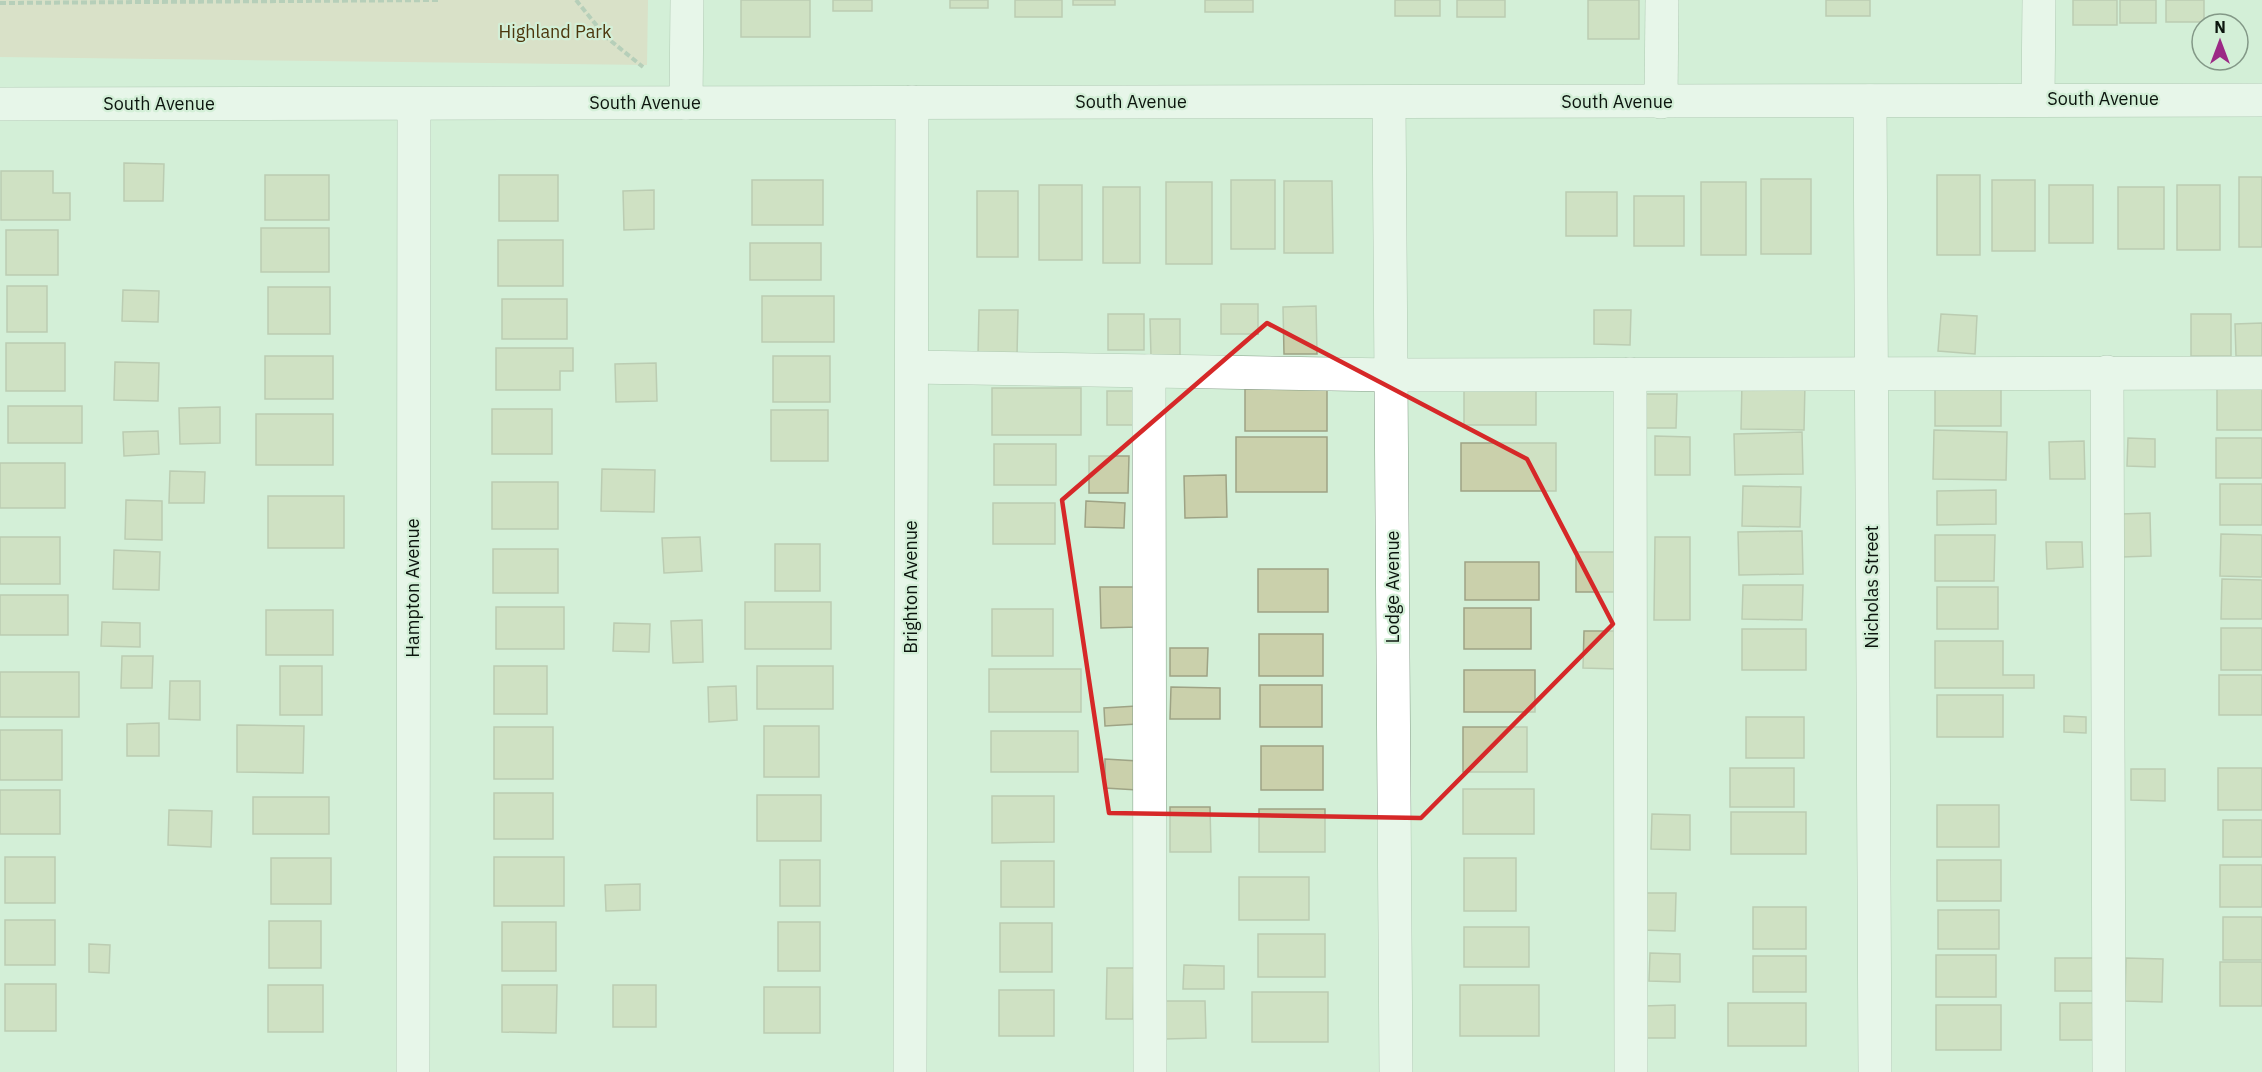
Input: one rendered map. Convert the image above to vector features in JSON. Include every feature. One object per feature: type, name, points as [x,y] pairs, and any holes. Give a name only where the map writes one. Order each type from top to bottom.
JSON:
[{"type":"street","points":[[686,103],[687,0]]},
{"type":"street","points":[[1661,102],[1662,0]]},
{"type":"street","points":[[2038,99],[2039,0]]},
{"type":"street","name":"South Avenue","points":[[0,104],[2262,100]]},
{"type":"street","name":"Nicholas Street","points":[[1870,101],[1875,1072]]},
{"type":"street","name":"Brighton Avenue","points":[[910,1072],[912,102]]},
{"type":"street","name":"Lodge Avenue","points":[[1389,102],[1396,1072]]},
{"type":"street","name":"Hampton Avenue","points":[[413,1072],[414,104]]},
{"type":"street","points":[[912,367],[1391,375],[1871,372],[2262,373]]},
{"type":"street","points":[[1149,371],[1150,1072]]},
{"type":"street","points":[[2107,372],[2109,1072]]},
{"type":"street","points":[[1630,374],[1631,1072]]},
{"type":"path","points":[[0,3],[439,0]]},
{"type":"path","points":[[576,0],[606,37],[686,103]]},
{"type":"highlighted area","points":[[1267,323],[1527,459],[1613,624],[1421,818],[1109,813],[1062,500]]},
{"type":"green space","name":"Highland Park","points":[[0,0],[648,0],[647,65],[0,57]]},
{"type":"building","points":[[741,0],[810,0],[810,37],[741,37]]},
{"type":"building","points":[[833,0],[872,0],[872,11],[833,11]]},
{"type":"building","points":[[950,0],[988,0],[988,8],[950,8]]},
{"type":"building","points":[[1015,0],[1062,0],[1062,17],[1015,17]]},
{"type":"building","points":[[1073,0],[1115,0],[1115,5],[1073,5]]},
{"type":"building","points":[[1205,0],[1253,0],[1253,12],[1205,12]]},
{"type":"building","points":[[1395,0],[1440,0],[1440,16],[1395,16]]},
{"type":"building","points":[[1457,0],[1505,0],[1505,17],[1457,17]]},
{"type":"building","points":[[1588,0],[1639,0],[1639,39],[1588,39]]},
{"type":"building","points":[[1826,0],[1870,0],[1870,16],[1826,16]]},
{"type":"building","points":[[2073,0],[2117,0],[2117,25],[2073,25]]},
{"type":"building","points":[[2120,0],[2156,0],[2156,23],[2120,23]]},
{"type":"building","points":[[2166,0],[2204,0],[2204,12],[2190,12],[2190,22],[2166,22]]},
{"type":"building","points":[[124,163],[164,164],[163,201],[124,201]]},
{"type":"building","points":[[1,171],[53,171],[53,193],[70,193],[70,220],[1,220]]},
{"type":"building","points":[[265,175],[329,175],[329,220],[265,220]]},
{"type":"building","points":[[499,175],[558,175],[558,221],[499,221]]},
{"type":"building","points":[[1937,175],[1980,175],[1980,255],[1937,255]]},
{"type":"building","points":[[2239,177],[2262,177],[2262,247],[2239,247]]},
{"type":"building","points":[[1761,179],[1811,179],[1811,254],[1761,254]]},
{"type":"building","points":[[752,180],[823,180],[823,225],[752,225]]},
{"type":"building","points":[[1231,180],[1275,180],[1275,249],[1231,249]]},
{"type":"building","points":[[1992,180],[2035,180],[2035,251],[1992,251]]},
{"type":"building","points":[[1284,181],[1332,181],[1333,253],[1284,253]]},
{"type":"building","points":[[1166,182],[1212,182],[1212,264],[1166,264]]},
{"type":"building","points":[[1701,182],[1746,182],[1746,255],[1701,255]]},
{"type":"building","points":[[1039,185],[1082,185],[1082,260],[1039,260]]},
{"type":"building","points":[[2049,185],[2093,185],[2093,243],[2049,243]]},
{"type":"building","points":[[2177,185],[2220,185],[2220,250],[2177,250]]},
{"type":"building","points":[[1103,187],[1140,187],[1140,263],[1103,263]]},
{"type":"building","points":[[2118,187],[2164,187],[2164,249],[2118,249]]},
{"type":"building","points":[[654,190],[654,229],[624,230],[623,191]]},
{"type":"building","points":[[977,191],[1018,191],[1018,257],[977,257]]},
{"type":"building","points":[[1566,192],[1617,192],[1617,236],[1566,236]]},
{"type":"building","points":[[1634,196],[1684,196],[1684,246],[1634,246]]},
{"type":"building","points":[[261,228],[329,228],[329,272],[261,272]]},
{"type":"building","points":[[6,230],[58,230],[58,275],[6,275]]},
{"type":"building","points":[[498,240],[563,240],[563,286],[498,286]]},
{"type":"building","points":[[750,243],[821,243],[821,280],[750,280]]},
{"type":"building","points":[[7,286],[47,286],[47,332],[7,332]]},
{"type":"building","points":[[268,287],[330,287],[330,334],[268,334]]},
{"type":"building","points":[[123,290],[159,291],[158,322],[122,321]]},
{"type":"building","points":[[762,296],[834,296],[834,342],[762,342]]},
{"type":"building","points":[[502,299],[567,299],[567,339],[502,339]]},
{"type":"building","points":[[1221,304],[1258,304],[1258,334],[1221,334]]},
{"type":"building","points":[[1316,306],[1317,354],[1284,354],[1283,307]]},
{"type":"building","points":[[979,310],[1018,310],[1017,356],[978,355]]},
{"type":"building","points":[[1594,310],[1631,310],[1630,345],[1594,344]]},
{"type":"building","points":[[1108,314],[1144,314],[1144,350],[1108,350]]},
{"type":"building","points":[[1941,314],[1977,316],[1975,354],[1938,351]]},
{"type":"building","points":[[2191,314],[2231,314],[2231,356],[2191,356]]},
{"type":"building","points":[[1150,319],[1180,319],[1180,355],[1151,356]]},
{"type":"building","points":[[2262,323],[2262,356],[2236,356],[2235,324]]},
{"type":"building","points":[[6,343],[65,343],[65,391],[6,391]]},
{"type":"building","points":[[496,348],[573,348],[573,371],[560,371],[560,390],[496,390]]},
{"type":"building","points":[[265,356],[333,356],[333,399],[265,399]]},
{"type":"building","points":[[773,356],[830,356],[830,402],[773,402]]},
{"type":"building","points":[[115,362],[159,363],[158,401],[114,400]]},
{"type":"building","points":[[656,363],[657,401],[616,402],[615,364]]},
{"type":"building","points":[[1742,382],[1805,383],[1804,430],[1741,429]]},
{"type":"building","points":[[1935,382],[2001,382],[2001,426],[1935,426]]},
{"type":"building","points":[[1464,384],[1536,384],[1536,425],[1464,425]]},
{"type":"building","points":[[2217,384],[2262,384],[2262,430],[2217,430]]},
{"type":"building","points":[[992,388],[1081,388],[1081,435],[992,435]]},
{"type":"building","points":[[1245,389],[1327,389],[1327,431],[1245,431]]},
{"type":"building","points":[[1107,391],[1135,391],[1135,425],[1107,425]]},
{"type":"building","points":[[1643,394],[1677,394],[1676,428],[1643,428]]},
{"type":"building","points":[[8,406],[82,406],[82,443],[8,443]]},
{"type":"building","points":[[220,407],[220,443],[180,444],[179,408]]},
{"type":"building","points":[[492,409],[552,409],[552,454],[492,454]]},
{"type":"building","points":[[771,410],[828,410],[828,461],[771,461]]},
{"type":"building","points":[[256,414],[333,414],[333,465],[256,465]]},
{"type":"building","points":[[1934,430],[2007,432],[2006,480],[1933,479]]},
{"type":"building","points":[[158,431],[159,454],[124,456],[123,432]]},
{"type":"building","points":[[1802,432],[1803,474],[1735,475],[1734,434]]},
{"type":"building","points":[[1655,436],[1690,437],[1690,475],[1655,475]]},
{"type":"building","points":[[1236,437],[1327,437],[1327,492],[1236,492]]},
{"type":"building","points":[[2128,438],[2155,439],[2155,467],[2127,466]]},
{"type":"building","points":[[2216,438],[2262,438],[2262,478],[2216,478]]},
{"type":"building","points":[[2084,441],[2085,479],[2050,479],[2049,442]]},
{"type":"building","points":[[1461,443],[1556,443],[1556,491],[1461,491]]},
{"type":"building","points":[[994,444],[1056,444],[1056,485],[994,485]]},
{"type":"building","points":[[1089,456],[1129,456],[1128,493],[1089,493]]},
{"type":"building","points":[[0,463],[65,463],[65,508],[0,508]]},
{"type":"building","points":[[602,469],[655,470],[654,512],[601,511]]},
{"type":"building","points":[[170,471],[205,472],[204,503],[169,503]]},
{"type":"building","points":[[1226,475],[1227,517],[1185,518],[1184,476]]},
{"type":"building","points":[[492,482],[558,482],[558,529],[492,529]]},
{"type":"building","points":[[2220,484],[2262,484],[2262,525],[2220,525]]},
{"type":"building","points":[[1743,486],[1801,487],[1800,527],[1742,526]]},
{"type":"building","points":[[1996,490],[1996,524],[1937,525],[1937,491]]},
{"type":"building","points":[[268,496],[344,496],[344,548],[268,548]]},
{"type":"building","points":[[126,500],[162,501],[162,540],[125,539]]},
{"type":"building","points":[[1086,501],[1125,503],[1124,528],[1085,527]]},
{"type":"building","points":[[993,503],[1055,503],[1055,544],[993,544]]},
{"type":"building","points":[[2150,513],[2151,556],[2122,557],[2121,514]]},
{"type":"building","points":[[1802,531],[1803,574],[1739,575],[1738,532]]},
{"type":"building","points":[[2221,534],[2262,535],[2262,577],[2220,576]]},
{"type":"building","points":[[1935,535],[1995,535],[1994,581],[1935,581]]},
{"type":"building","points":[[0,537],[60,537],[60,584],[0,584]]},
{"type":"building","points":[[700,537],[702,571],[664,573],[662,538]]},
{"type":"building","points":[[1655,537],[1690,537],[1690,620],[1654,620]]},
{"type":"building","points":[[2046,542],[2082,542],[2083,567],[2047,569]]},
{"type":"building","points":[[775,544],[820,544],[820,591],[775,591]]},
{"type":"building","points":[[493,549],[558,549],[558,593],[493,593]]},
{"type":"building","points":[[114,550],[160,552],[159,590],[113,589]]},
{"type":"building","points":[[1576,552],[1617,552],[1617,592],[1576,592]]},
{"type":"building","points":[[1465,562],[1539,562],[1539,600],[1465,600]]},
{"type":"building","points":[[1258,569],[1328,569],[1328,612],[1258,612]]},
{"type":"building","points":[[2222,579],[2262,580],[2262,619],[2221,619]]},
{"type":"building","points":[[1743,585],[1803,585],[1802,620],[1742,619]]},
{"type":"building","points":[[1100,587],[1138,587],[1138,627],[1101,628]]},
{"type":"building","points":[[1937,587],[1998,587],[1998,629],[1937,629]]},
{"type":"building","points":[[0,595],[68,595],[68,635],[0,635]]},
{"type":"building","points":[[745,602],[831,602],[831,649],[745,649]]},
{"type":"building","points":[[496,607],[564,607],[564,649],[496,649]]},
{"type":"building","points":[[1464,608],[1531,608],[1531,649],[1464,649]]},
{"type":"building","points":[[992,609],[1053,609],[1053,656],[992,656]]},
{"type":"building","points":[[266,610],[333,610],[333,655],[266,655]]},
{"type":"building","points":[[702,620],[703,662],[673,663],[671,621]]},
{"type":"building","points":[[102,622],[140,623],[140,647],[101,646]]},
{"type":"building","points":[[614,623],[650,624],[649,652],[613,651]]},
{"type":"building","points":[[2221,628],[2262,628],[2262,670],[2221,670]]},
{"type":"building","points":[[1742,629],[1806,629],[1806,670],[1742,670]]},
{"type":"building","points":[[1584,631],[1617,631],[1617,669],[1583,668]]},
{"type":"building","points":[[1259,634],[1323,634],[1323,676],[1259,676]]},
{"type":"building","points":[[1935,641],[2003,641],[2003,675],[2034,675],[2034,688],[1935,688]]},
{"type":"building","points":[[1170,648],[1208,648],[1207,676],[1170,676]]},
{"type":"building","points":[[122,656],[153,656],[152,688],[121,688]]},
{"type":"building","points":[[280,666],[322,666],[322,715],[280,715]]},
{"type":"building","points":[[494,666],[547,666],[547,714],[494,714]]},
{"type":"building","points":[[757,666],[833,666],[833,709],[757,709]]},
{"type":"building","points":[[989,669],[1081,669],[1081,712],[989,712]]},
{"type":"building","points":[[1464,670],[1535,670],[1535,712],[1464,712]]},
{"type":"building","points":[[0,672],[79,672],[79,717],[0,717]]},
{"type":"building","points":[[2219,675],[2262,675],[2262,715],[2219,715]]},
{"type":"building","points":[[170,681],[200,681],[200,720],[169,719]]},
{"type":"building","points":[[1260,685],[1322,685],[1322,727],[1260,727]]},
{"type":"building","points":[[736,686],[737,720],[709,722],[708,687]]},
{"type":"building","points":[[1171,687],[1220,688],[1220,719],[1170,719]]},
{"type":"building","points":[[1937,695],[2003,695],[2003,737],[1937,737]]},
{"type":"building","points":[[1136,706],[1137,724],[1105,726],[1104,708]]},
{"type":"building","points":[[2064,716],[2086,717],[2086,733],[2064,732]]},
{"type":"building","points":[[1746,717],[1804,717],[1804,758],[1746,758]]},
{"type":"building","points":[[159,723],[159,756],[127,756],[127,724]]},
{"type":"building","points":[[237,725],[304,726],[303,773],[237,772]]},
{"type":"building","points":[[764,726],[819,726],[819,777],[764,777]]},
{"type":"building","points":[[494,727],[553,727],[553,779],[494,779]]},
{"type":"building","points":[[1463,727],[1527,727],[1527,772],[1463,772]]},
{"type":"building","points":[[0,730],[62,730],[62,780],[0,780]]},
{"type":"building","points":[[991,731],[1078,731],[1078,772],[991,772]]},
{"type":"building","points":[[1261,746],[1323,746],[1323,790],[1261,790]]},
{"type":"building","points":[[1105,759],[1138,761],[1137,790],[1105,788]]},
{"type":"building","points":[[1730,768],[1794,768],[1794,807],[1730,807]]},
{"type":"building","points":[[2218,768],[2262,768],[2262,810],[2218,810]]},
{"type":"building","points":[[2131,769],[2165,769],[2165,801],[2131,800]]},
{"type":"building","points":[[1463,789],[1534,789],[1534,834],[1463,834]]},
{"type":"building","points":[[0,790],[60,790],[60,834],[0,834]]},
{"type":"building","points":[[494,793],[553,793],[553,839],[494,839]]},
{"type":"building","points":[[757,795],[821,795],[821,841],[757,841]]},
{"type":"building","points":[[992,796],[1054,796],[1054,842],[992,843]]},
{"type":"building","points":[[253,797],[329,797],[329,834],[253,834]]},
{"type":"building","points":[[1937,805],[1999,805],[1999,847],[1937,847]]},
{"type":"building","points":[[1170,807],[1210,807],[1211,852],[1170,852]]},
{"type":"building","points":[[1259,809],[1325,809],[1325,852],[1259,852]]},
{"type":"building","points":[[169,810],[212,811],[211,847],[168,845]]},
{"type":"building","points":[[1731,812],[1806,812],[1806,854],[1731,854]]},
{"type":"building","points":[[1652,814],[1690,815],[1690,850],[1651,849]]},
{"type":"building","points":[[2223,820],[2262,820],[2262,857],[2223,857]]},
{"type":"building","points":[[5,857],[55,857],[55,903],[5,903]]},
{"type":"building","points":[[494,857],[564,857],[564,906],[494,906]]},
{"type":"building","points":[[271,858],[331,858],[331,904],[271,904]]},
{"type":"building","points":[[1464,858],[1516,858],[1516,911],[1464,911]]},
{"type":"building","points":[[780,860],[820,860],[820,906],[780,906]]},
{"type":"building","points":[[1937,860],[2001,860],[2001,901],[1937,901]]},
{"type":"building","points":[[1001,861],[1054,861],[1054,907],[1001,907]]},
{"type":"building","points":[[2220,865],[2262,865],[2262,907],[2220,907]]},
{"type":"building","points":[[1239,877],[1309,877],[1309,920],[1239,920]]},
{"type":"building","points":[[640,884],[640,910],[606,911],[605,885]]},
{"type":"building","points":[[1640,893],[1676,893],[1675,931],[1639,930]]},
{"type":"building","points":[[1753,907],[1806,907],[1806,949],[1753,949]]},
{"type":"building","points":[[1938,910],[1999,910],[1999,949],[1938,949]]},
{"type":"building","points":[[2223,917],[2262,917],[2262,960],[2223,960]]},
{"type":"building","points":[[5,920],[55,920],[55,965],[5,965]]},
{"type":"building","points":[[269,921],[321,921],[321,968],[269,968]]},
{"type":"building","points":[[502,922],[556,922],[556,971],[502,971]]},
{"type":"building","points":[[778,922],[820,922],[820,971],[778,971]]},
{"type":"building","points":[[1000,923],[1052,923],[1052,972],[1000,972]]},
{"type":"building","points":[[1464,927],[1529,927],[1529,967],[1464,967]]},
{"type":"building","points":[[1258,934],[1325,934],[1325,977],[1258,977]]},
{"type":"building","points":[[89,944],[110,945],[109,973],[89,972]]},
{"type":"building","points":[[1650,953],[1680,954],[1680,982],[1649,981]]},
{"type":"building","points":[[1936,955],[1996,955],[1996,997],[1936,997]]},
{"type":"building","points":[[1753,956],[1806,956],[1806,992],[1753,992]]},
{"type":"building","points":[[2055,958],[2095,958],[2095,991],[2055,991]]},
{"type":"building","points":[[2126,958],[2163,959],[2162,1002],[2125,1001]]},
{"type":"building","points":[[2220,962],[2262,962],[2262,1006],[2220,1006]]},
{"type":"building","points":[[1184,965],[1224,966],[1224,989],[1183,989]]},
{"type":"building","points":[[1107,968],[1134,968],[1133,1019],[1106,1019]]},
{"type":"building","points":[[5,984],[56,984],[56,1031],[5,1031]]},
{"type":"building","points":[[268,985],[323,985],[323,1032],[268,1032]]},
{"type":"building","points":[[502,985],[557,985],[556,1033],[502,1032]]},
{"type":"building","points":[[613,985],[656,985],[656,1027],[613,1027]]},
{"type":"building","points":[[1460,985],[1539,985],[1539,1036],[1460,1036]]},
{"type":"building","points":[[764,987],[820,987],[820,1033],[764,1033]]},
{"type":"building","points":[[999,990],[1054,990],[1054,1036],[999,1036]]},
{"type":"building","points":[[1252,992],[1328,992],[1328,1042],[1252,1042]]},
{"type":"building","points":[[1164,1001],[1205,1001],[1206,1038],[1165,1039]]},
{"type":"building","points":[[1728,1003],[1806,1003],[1806,1046],[1728,1046]]},
{"type":"building","points":[[2060,1003],[2096,1003],[2096,1040],[2060,1040]]},
{"type":"building","points":[[1675,1005],[1675,1038],[1644,1038],[1643,1006]]},
{"type":"building","points":[[1936,1005],[2001,1005],[2001,1050],[1936,1050]]}]
